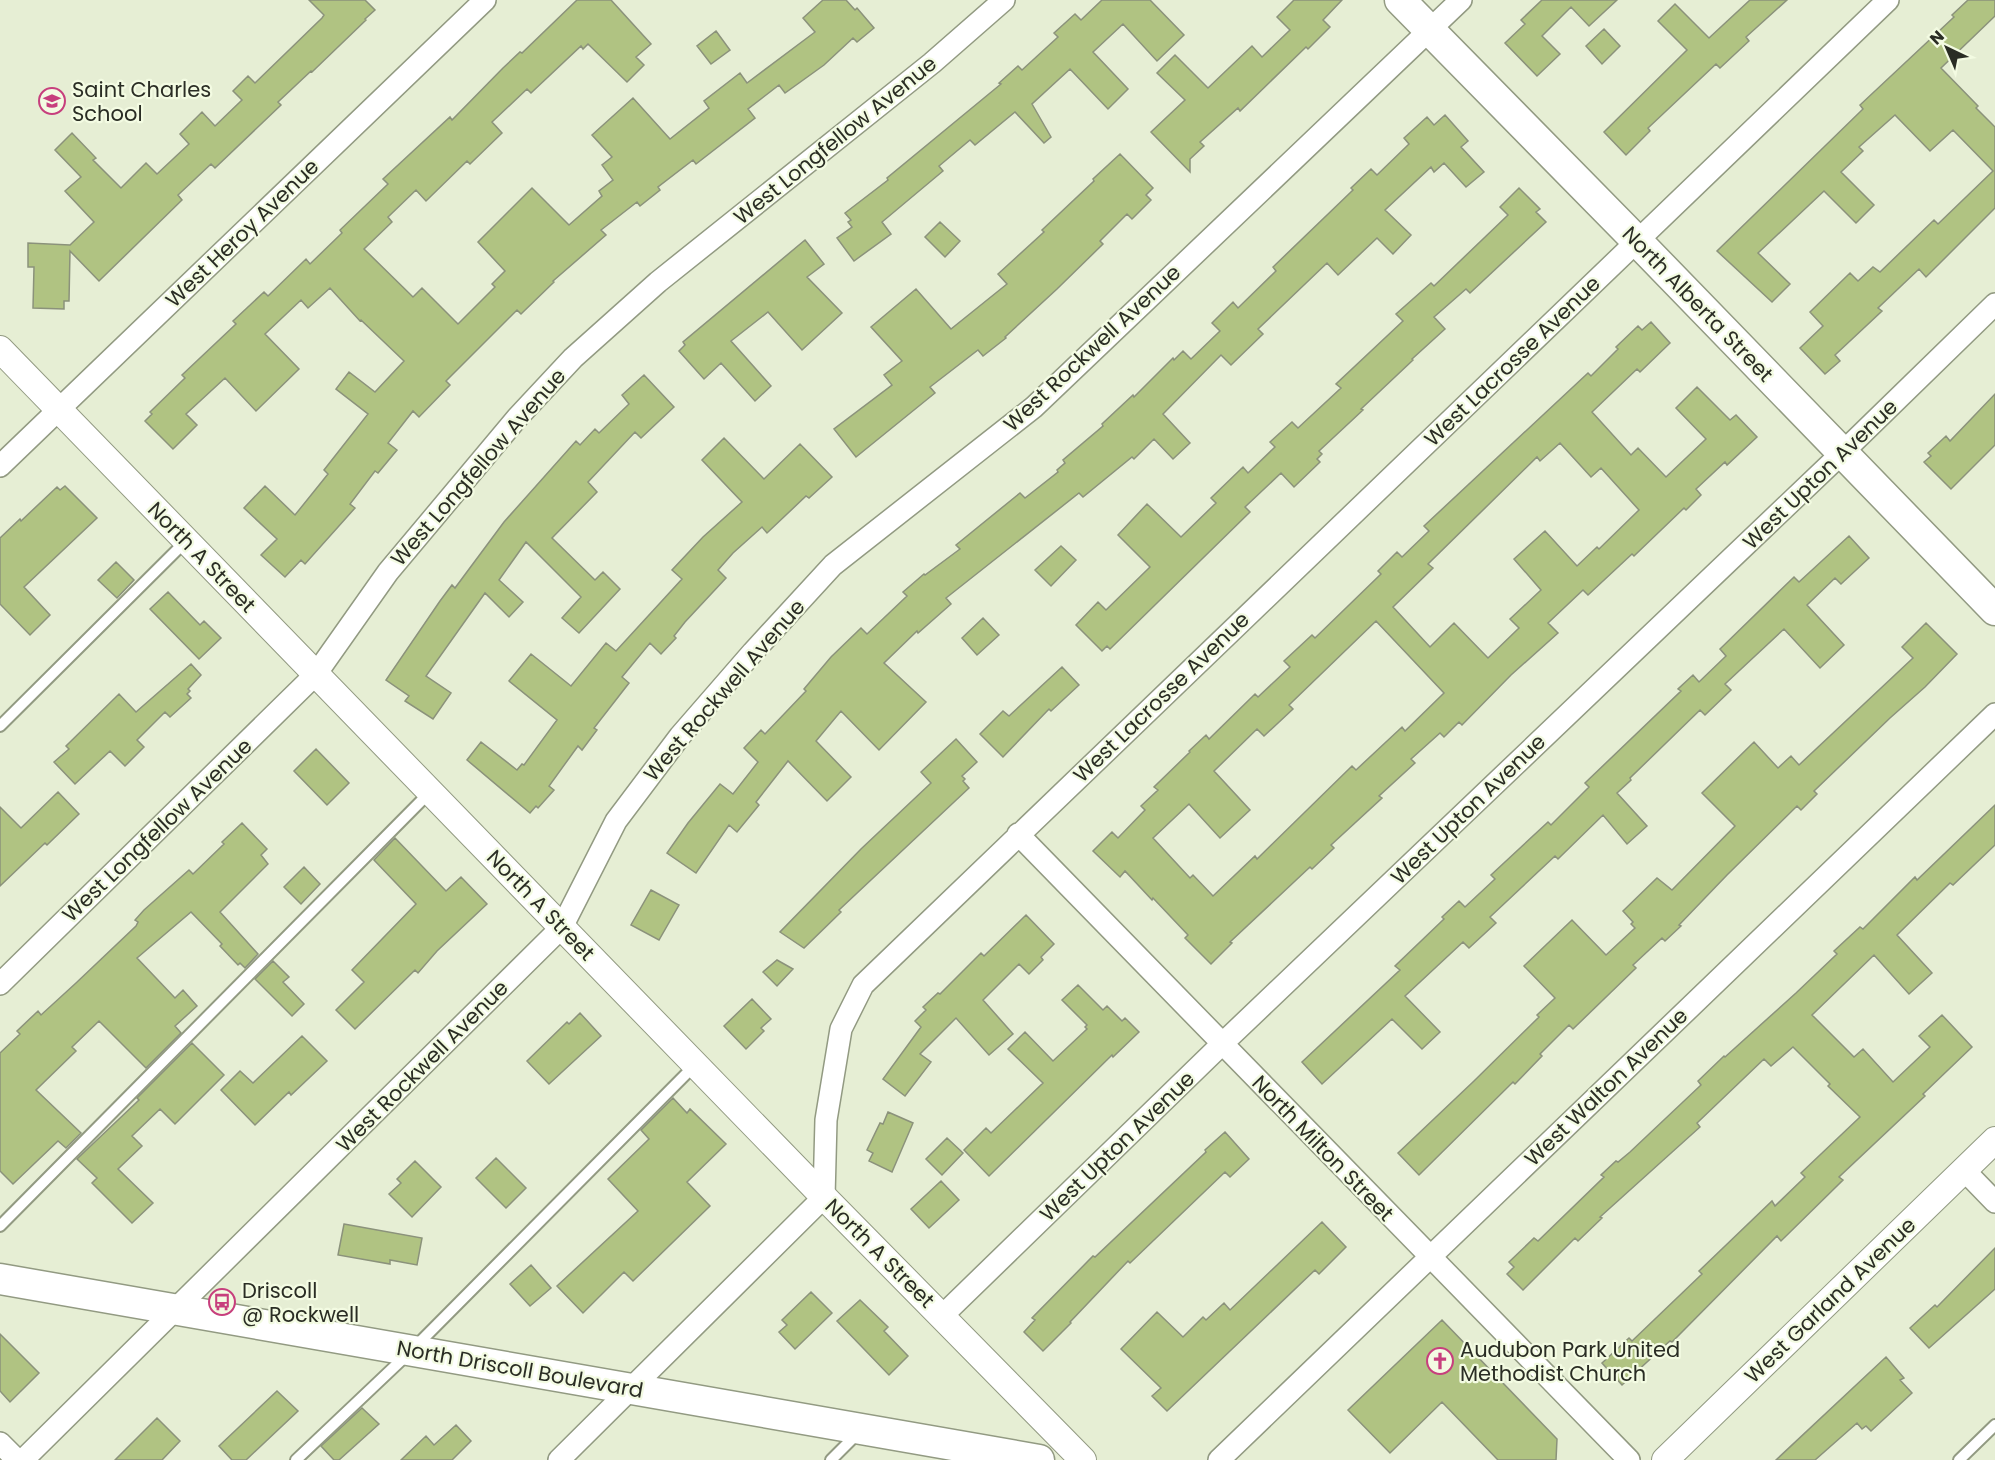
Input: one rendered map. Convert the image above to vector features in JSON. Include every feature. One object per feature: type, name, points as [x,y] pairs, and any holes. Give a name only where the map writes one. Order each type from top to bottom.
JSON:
[{"type":"main road","name":"North Alberta Street","points":[[1400,0],[1995,610]]},
{"type":"main road","name":"North Driscoll Boulevard","points":[[0,1279],[1039,1460]]},
{"type":"street","name":"West Heroy Avenue","points":[[0,466],[485,0]]},
{"type":"street","name":"West Longfellow Avenue","points":[[0,984],[316,674],[388,572],[489,451],[573,358],[658,282],[923,70],[1004,0]]},
{"type":"street","name":"West Rockwell Avenue","points":[[23,1460],[562,927],[616,821],[680,736],[833,565],[1034,407],[1461,0]]},
{"type":"street","name":"West Lacrosse Avenue","points":[[824,1197],[826,1120],[841,1029],[863,985],[1888,0]]},
{"type":"street","name":"West Upton Avenue","points":[[942,1316],[1222,1044],[1842,453],[1995,304]]},
{"type":"street","name":"North A Street","points":[[0,349],[824,1197],[1083,1460]]},
{"type":"street","name":"West Walton Avenue","points":[[1219,1460],[1995,714]]},
{"type":"street","name":"North Milton Street","points":[[1018,834],[1629,1460]]},
{"type":"street","name":"West Garland Avenue","points":[[1665,1460],[1995,1140]]},
{"type":"street","points":[[1964,1170],[1995,1202]]},
{"type":"street","points":[[559,1460],[824,1197]]},
{"type":"street","points":[[0,1443],[17,1460]]},
{"type":"lane","points":[[0,726],[186,541]]},
{"type":"lane","points":[[0,1227],[430,792]]},
{"type":"lane","points":[[297,1460],[411,1351],[696,1064]]},
{"type":"lane","points":[[1959,1460],[1995,1425]]},
{"type":"lane","points":[[831,1460],[863,1428]]},
{"type":"building","points":[[309,0],[365,0],[375,10],[278,102],[281,105],[215,168],[211,164],[178,195],[182,200],[99,281],[70,251],[69,301],[64,301],[64,309],[33,308],[34,267],[28,267],[28,243],[70,245],[94,222],[65,191],[81,177],[55,150],[72,133],[96,158],[93,160],[121,188],[146,163],[157,174],[189,144],[180,134],[202,112],[215,126],[242,100],[233,91],[248,76],[255,83],[322,18],[324,15]]},
{"type":"building","points":[[577,0],[611,0],[651,44],[636,57],[644,65],[627,82],[588,44],[583,49],[581,46],[531,93],[527,89],[492,122],[502,133],[470,164],[467,161],[426,201],[416,190],[388,217],[392,222],[364,249],[413,297],[422,288],[458,324],[495,287],[492,284],[505,271],[478,242],[532,188],[569,225],[602,196],[599,191],[613,180],[602,165],[612,157],[592,135],[633,98],[670,139],[709,108],[704,101],[740,73],[747,83],[815,32],[803,18],[823,0],[846,0],[855,10],[857,8],[874,28],[857,42],[853,38],[824,65],[785,93],[779,85],[748,109],[755,118],[696,164],[693,160],[658,187],[660,190],[640,206],[637,202],[601,230],[606,235],[553,281],[521,314],[517,310],[446,381],[450,385],[419,417],[413,411],[388,443],[397,450],[378,473],[375,471],[350,504],[355,508],[305,564],[301,560],[285,577],[261,555],[277,539],[244,508],[265,486],[295,515],[328,474],[324,470],[368,414],[336,389],[349,372],[375,392],[404,361],[360,321],[330,288],[308,308],[301,300],[265,334],[299,369],[256,411],[225,378],[186,414],[197,425],[173,449],[145,421],[152,414],[150,412],[185,378],[182,375],[236,324],[233,321],[264,292],[268,296],[306,259],[310,264],[342,233],[340,230],[388,184],[383,179],[450,117],[452,120],[503,68],[520,52],[522,53]]},
{"type":"building","points":[[1102,0],[1150,0],[1184,35],[1157,61],[1123,24],[1093,52],[1128,89],[1108,109],[1070,69],[1032,104],[1051,137],[1044,143],[1015,112],[975,145],[970,140],[939,166],[943,171],[882,222],[891,234],[854,261],[837,238],[852,227],[848,222],[851,220],[845,213],[888,180],[887,178],[1001,84],[999,83],[1018,66],[1022,70],[1058,37],[1054,33],[1075,14],[1081,20]]},
{"type":"building","points":[[1294,0],[1342,0],[1323,20],[1330,27],[1308,49],[1306,47],[1240,111],[1238,108],[1200,142],[1204,146],[1190,159],[1190,172],[1151,132],[1185,100],[1157,73],[1175,55],[1208,88],[1252,46],[1262,57],[1290,30],[1277,17]]},
{"type":"building","points":[[1542,0],[1617,0],[1589,26],[1571,7],[1542,36],[1560,54],[1537,76],[1505,43],[1525,24],[1521,20]]},
{"type":"building","points":[[1750,0],[1787,0],[1746,37],[1749,41],[1720,68],[1716,64],[1648,128],[1650,131],[1626,155],[1604,132],[1687,50],[1658,21],[1675,4],[1709,38]]},
{"type":"building","points":[[1968,0],[1995,0],[1995,16],[1941,68],[1995,127],[1995,208],[1926,277],[1919,269],[1878,308],[1882,311],[1835,355],[1840,361],[1825,374],[1800,348],[1823,326],[1810,312],[1850,273],[1858,281],[1873,267],[1880,272],[1934,220],[1938,224],[1993,171],[1953,130],[1930,151],[1895,115],[1859,147],[1863,151],[1841,172],[1874,205],[1856,223],[1824,191],[1758,253],[1790,284],[1772,302],[1717,251],[1863,109],[1860,105],[1954,17],[1952,15]]},
{"type":"building","points":[[1604,29],[1620,46],[1602,64],[1586,46]]},
{"type":"building","points":[[716,31],[730,50],[711,64],[697,46]]},
{"type":"building","points":[[1445,115],[1468,141],[1461,147],[1484,172],[1466,187],[1444,163],[1434,172],[1431,167],[1385,210],[1411,235],[1393,254],[1377,238],[1338,275],[1327,263],[1258,329],[1263,334],[1231,365],[1221,355],[1163,414],[1190,443],[1173,459],[1154,439],[1134,459],[1132,457],[1083,497],[1079,493],[946,598],[951,604],[918,633],[917,631],[884,663],[926,702],[879,750],[841,711],[816,741],[851,777],[827,801],[788,761],[756,802],[759,805],[737,832],[729,825],[696,873],[667,853],[720,784],[733,794],[758,762],[744,748],[761,730],[765,734],[806,691],[804,689],[831,657],[861,628],[867,634],[907,596],[903,592],[960,549],[956,545],[1020,493],[1025,498],[1058,472],[1057,470],[1065,463],[1063,460],[1103,426],[1102,424],[1133,395],[1134,397],[1173,358],[1174,360],[1183,351],[1191,359],[1220,331],[1212,323],[1233,302],[1238,308],[1276,271],[1273,267],[1353,190],[1351,188],[1371,169],[1377,175],[1409,144],[1404,138],[1427,117],[1434,125]]},
{"type":"building","points":[[1120,154],[1153,188],[1146,195],[1151,200],[1132,219],[1127,214],[1100,241],[1103,244],[1006,338],[983,356],[978,350],[930,387],[935,393],[856,457],[834,429],[892,385],[884,375],[902,361],[871,327],[916,289],[951,329],[1007,284],[998,274],[1044,232],[1042,230]]},
{"type":"building","points":[[1519,188],[1540,209],[1536,212],[1546,222],[1470,293],[1466,289],[1434,317],[1445,329],[1319,451],[1322,454],[1317,459],[1320,462],[1294,487],[1281,473],[1245,507],[1250,512],[1110,649],[1107,646],[1102,651],[1076,625],[1098,602],[1106,610],[1150,567],[1118,535],[1147,504],[1181,537],[1216,503],[1211,498],[1243,467],[1248,473],[1275,447],[1270,442],[1292,422],[1298,428],[1341,388],[1336,384],[1403,321],[1396,314],[1431,283],[1434,286],[1508,215],[1500,207]]},
{"type":"building","points":[[940,222],[960,241],[945,257],[925,237]]},
{"type":"building","points":[[805,240],[824,264],[807,277],[842,313],[802,350],[768,312],[731,341],[771,386],[755,401],[721,363],[704,379],[679,351],[685,345],[683,342]]},
{"type":"building","points":[[1651,322],[1670,343],[1640,372],[1637,369],[1592,412],[1631,455],[1638,448],[1666,477],[1706,439],[1676,408],[1697,387],[1730,420],[1736,415],[1757,437],[1727,465],[1725,462],[1696,489],[1701,495],[1686,510],[1684,508],[1634,556],[1632,554],[1588,595],[1583,590],[1548,623],[1558,633],[1511,675],[1462,725],[1459,722],[1444,737],[1440,733],[1411,759],[1415,763],[1379,796],[1382,798],[1331,845],[1334,848],[1312,869],[1310,867],[1230,942],[1232,943],[1211,964],[1185,938],[1188,935],[1125,871],[1120,877],[1093,851],[1112,832],[1118,838],[1145,810],[1141,806],[1158,790],[1154,787],[1189,751],[1206,735],[1209,739],[1255,694],[1258,697],[1290,667],[1284,661],[1312,635],[1315,638],[1381,574],[1378,571],[1397,552],[1402,557],[1429,531],[1424,526],[1588,373],[1591,376],[1638,326],[1642,330]],"holes":[[[1560,443],[1591,477],[1601,468],[1639,510],[1599,549],[1597,547],[1577,566],[1545,531],[1514,559],[1541,590],[1510,619],[1519,628],[1488,658],[1454,623],[1430,647],[1393,607],[1433,568],[1428,564],[1537,457],[1540,461]],[[1376,621],[1444,693],[1405,731],[1402,727],[1356,770],[1352,766],[1257,859],[1255,856],[1213,896],[1193,875],[1190,878],[1153,838],[1189,804],[1220,838],[1250,810],[1214,771],[1257,729],[1264,736],[1293,709],[1289,705]]]},
{"type":"building","points":[[644,375],[674,407],[641,438],[635,432],[588,482],[597,492],[552,538],[595,580],[603,572],[620,589],[579,633],[562,618],[581,597],[526,542],[499,580],[523,602],[509,617],[485,593],[426,676],[451,693],[433,719],[405,701],[409,696],[386,680],[440,601],[452,585],[455,588],[504,522],[576,441],[580,445],[595,429],[599,433],[629,404],[622,395]]},
{"type":"building","points":[[1995,394],[1995,445],[1951,489],[1924,462],[1931,456],[1928,453],[1946,436],[1950,441]]},
{"type":"building","points":[[724,438],[764,479],[800,444],[832,477],[809,498],[806,496],[767,533],[762,527],[733,553],[718,570],[726,578],[685,622],[674,636],[676,638],[661,654],[650,643],[622,677],[629,683],[594,728],[597,730],[582,750],[578,746],[549,786],[554,790],[538,808],[536,806],[530,813],[467,760],[481,742],[517,770],[522,764],[524,765],[557,720],[509,681],[531,654],[571,686],[606,643],[616,651],[682,579],[672,570],[703,537],[742,502],[702,460]]},
{"type":"building","points":[[65,486],[97,518],[24,587],[50,615],[30,635],[0,604],[0,538],[57,487],[60,490]]},
{"type":"building","points":[[1849,536],[1869,558],[1841,584],[1835,578],[1807,605],[1844,645],[1820,668],[1784,629],[1725,684],[1731,690],[1705,715],[1700,710],[1617,793],[1647,826],[1627,844],[1603,815],[1558,859],[1555,856],[1490,917],[1496,923],[1469,948],[1463,942],[1405,996],[1440,1032],[1422,1049],[1392,1019],[1322,1084],[1302,1062],[1400,970],[1395,966],[1444,919],[1442,917],[1459,901],[1465,907],[1495,879],[1491,875],[1548,822],[1551,825],[1589,787],[1585,783],[1681,691],[1678,689],[1693,675],[1699,682],[1726,656],[1720,649],[1794,577],[1799,582]]},
{"type":"building","points":[[1061,546],[1076,560],[1051,586],[1035,570]]},
{"type":"building","points":[[116,562],[134,580],[117,598],[98,580]]},
{"type":"building","points":[[168,592],[200,625],[204,621],[221,638],[199,659],[150,609]]},
{"type":"building","points":[[983,618],[999,635],[977,655],[962,638]]},
{"type":"building","points":[[1926,623],[1957,654],[1814,791],[1817,794],[1801,810],[1797,806],[1727,875],[1679,925],[1681,926],[1665,941],[1662,938],[1633,965],[1636,968],[1573,1029],[1569,1025],[1540,1054],[1542,1056],[1515,1084],[1513,1082],[1419,1175],[1398,1153],[1539,1017],[1537,1015],[1555,998],[1524,966],[1572,920],[1606,955],[1635,928],[1631,924],[1633,922],[1623,911],[1657,878],[1672,890],[1735,826],[1702,793],[1754,742],[1778,768],[1791,756],[1799,765],[1913,658],[1902,647]]},
{"type":"building","points":[[191,664],[201,675],[188,689],[190,691],[187,694],[191,698],[170,717],[165,712],[137,740],[144,747],[125,766],[110,751],[75,784],[54,762],[69,749],[66,746],[119,694],[136,712]]},
{"type":"building","points":[[1062,667],[1079,685],[1051,711],[1049,709],[1003,757],[980,734],[1003,711],[1009,716]]},
{"type":"building","points":[[956,739],[977,762],[962,776],[969,788],[839,910],[841,912],[804,948],[780,932],[861,849],[931,783],[921,772]]},
{"type":"building","points":[[316,749],[349,783],[327,805],[294,771]]},
{"type":"building","points":[[58,792],[79,814],[0,886],[0,807],[21,828]]},
{"type":"building","points":[[1995,805],[1995,845],[1953,885],[1950,883],[1897,935],[1932,973],[1909,994],[1874,955],[1812,1015],[1854,1057],[1863,1049],[1893,1082],[1930,1047],[1919,1036],[1942,1015],[1972,1047],[1923,1094],[1925,1096],[1839,1177],[1843,1180],[1781,1241],[1777,1236],[1672,1342],[1670,1341],[1622,1385],[1602,1363],[1629,1338],[1632,1341],[1702,1274],[1699,1271],[1772,1201],[1775,1206],[1805,1177],[1801,1173],[1860,1117],[1828,1086],[1830,1084],[1793,1047],[1771,1066],[1764,1059],[1697,1123],[1700,1127],[1600,1217],[1602,1218],[1578,1241],[1575,1238],[1523,1290],[1507,1274],[1514,1267],[1509,1262],[1534,1238],[1538,1241],[1604,1177],[1601,1175],[1630,1152],[1701,1085],[1698,1081],[1724,1056],[1837,954],[1834,951],[1860,927],[1863,929],[1915,877],[1917,880]]},
{"type":"building","points":[[242,823],[267,849],[261,855],[268,864],[220,912],[258,954],[245,968],[240,963],[238,965],[220,946],[222,944],[191,912],[137,958],[175,998],[183,990],[197,1006],[175,1026],[181,1033],[146,1068],[99,1021],[72,1047],[76,1051],[36,1090],[81,1133],[66,1148],[58,1141],[13,1184],[0,1171],[0,1053],[20,1034],[17,1031],[38,1011],[41,1015],[136,926],[138,922],[135,920],[144,910],[189,870],[193,874]]},
{"type":"building","points":[[395,838],[446,891],[461,877],[487,904],[437,951],[418,973],[415,970],[355,1029],[336,1010],[364,982],[352,970],[416,904],[374,860]]},
{"type":"building","points":[[304,867],[320,884],[301,904],[284,887]]},
{"type":"building","points":[[651,890],[679,905],[659,940],[631,925]]},
{"type":"building","points":[[1026,915],[1054,944],[1029,974],[1019,964],[983,1000],[1013,1034],[989,1055],[956,1018],[920,1054],[931,1062],[905,1096],[883,1079],[921,1027],[915,1021],[926,1010],[923,1007],[938,993],[940,994],[981,953],[984,956]]},
{"type":"building","points":[[777,960],[793,969],[777,986],[763,972]]},
{"type":"building","points":[[273,961],[289,977],[283,982],[304,1004],[292,1016],[255,979]]},
{"type":"building","points":[[1078,985],[1103,1010],[1107,1006],[1122,1021],[1125,1018],[1139,1032],[1113,1057],[1112,1055],[989,1176],[964,1150],[986,1128],[991,1133],[1043,1083],[1008,1049],[1025,1032],[1053,1061],[1087,1029],[1085,1027],[1087,1025],[1062,1000]]},
{"type":"building","points":[[752,999],[771,1019],[761,1028],[764,1031],[746,1049],[724,1026]]},
{"type":"building","points":[[580,1013],[601,1036],[549,1084],[527,1061],[567,1022],[569,1024]]},
{"type":"building","points":[[302,1036],[327,1061],[291,1095],[289,1092],[255,1125],[221,1090],[240,1071],[253,1083]]},
{"type":"building","points":[[192,1043],[224,1075],[175,1124],[160,1109],[132,1136],[142,1146],[118,1169],[153,1203],[132,1223],[92,1183],[97,1178],[77,1159],[139,1100],[137,1098]]},
{"type":"building","points":[[673,1098],[687,1113],[690,1109],[726,1144],[687,1182],[710,1206],[633,1281],[624,1272],[583,1313],[557,1286],[638,1211],[608,1179],[649,1139],[641,1130]]},
{"type":"building","points":[[888,1112],[913,1123],[892,1172],[869,1161],[873,1153],[867,1150]]},
{"type":"building","points":[[1225,1132],[1249,1159],[1230,1177],[1225,1172],[1130,1263],[1128,1261],[1043,1351],[1024,1332],[1035,1320],[1032,1318],[1093,1256],[1095,1257]]},
{"type":"building","points":[[947,1138],[963,1153],[942,1175],[926,1159]]},
{"type":"building","points":[[496,1158],[526,1188],[506,1208],[476,1178]]},
{"type":"building","points":[[415,1161],[441,1187],[412,1217],[389,1194],[401,1183],[397,1179]]},
{"type":"building","points":[[941,1181],[959,1200],[929,1228],[911,1209]]},
{"type":"building","points":[[1322,1222],[1346,1247],[1319,1274],[1315,1270],[1167,1411],[1152,1396],[1161,1388],[1121,1349],[1157,1312],[1183,1337],[1203,1317],[1206,1320],[1224,1303],[1230,1310]]},
{"type":"building","points":[[344,1224],[422,1238],[417,1265],[390,1260],[390,1264],[338,1255]]},
{"type":"building","points":[[1995,1248],[1995,1289],[1929,1348],[1910,1328],[1935,1305],[1937,1307]]},
{"type":"building","points":[[531,1265],[551,1288],[530,1306],[510,1284]]},
{"type":"building","points":[[811,1292],[832,1313],[795,1349],[779,1332],[787,1325],[782,1320]]},
{"type":"building","points":[[860,1300],[888,1327],[884,1331],[908,1356],[889,1375],[837,1321]]},
{"type":"building","name":"Audubon Park United Methodist Church","points":[[1442,1320],[1557,1439],[1556,1460],[1498,1460],[1442,1402],[1390,1453],[1348,1410]]},
{"type":"building","points":[[0,1334],[39,1373],[10,1402],[0,1391]]},
{"type":"building","points":[[1886,1357],[1904,1378],[1900,1380],[1912,1393],[1871,1431],[1866,1426],[1862,1429],[1857,1423],[1815,1460],[1776,1460]]},
{"type":"building","points":[[277,1391],[298,1411],[246,1460],[232,1460],[219,1446]]},
{"type":"building","points":[[362,1408],[379,1424],[339,1460],[334,1460],[321,1446]]},
{"type":"building","points":[[157,1418],[180,1441],[162,1460],[115,1460]]},
{"type":"building","points":[[456,1425],[471,1441],[452,1460],[401,1460],[426,1436],[434,1445]]},
{"type":"place","name":"Saint Charles School","points":[[52,101]]},
{"type":"place","name":"Driscoll @ Rockwell","points":[[222,1302]]},
{"type":"place","name":"Audubon Park United Methodist Church","points":[[1440,1361]]}]
